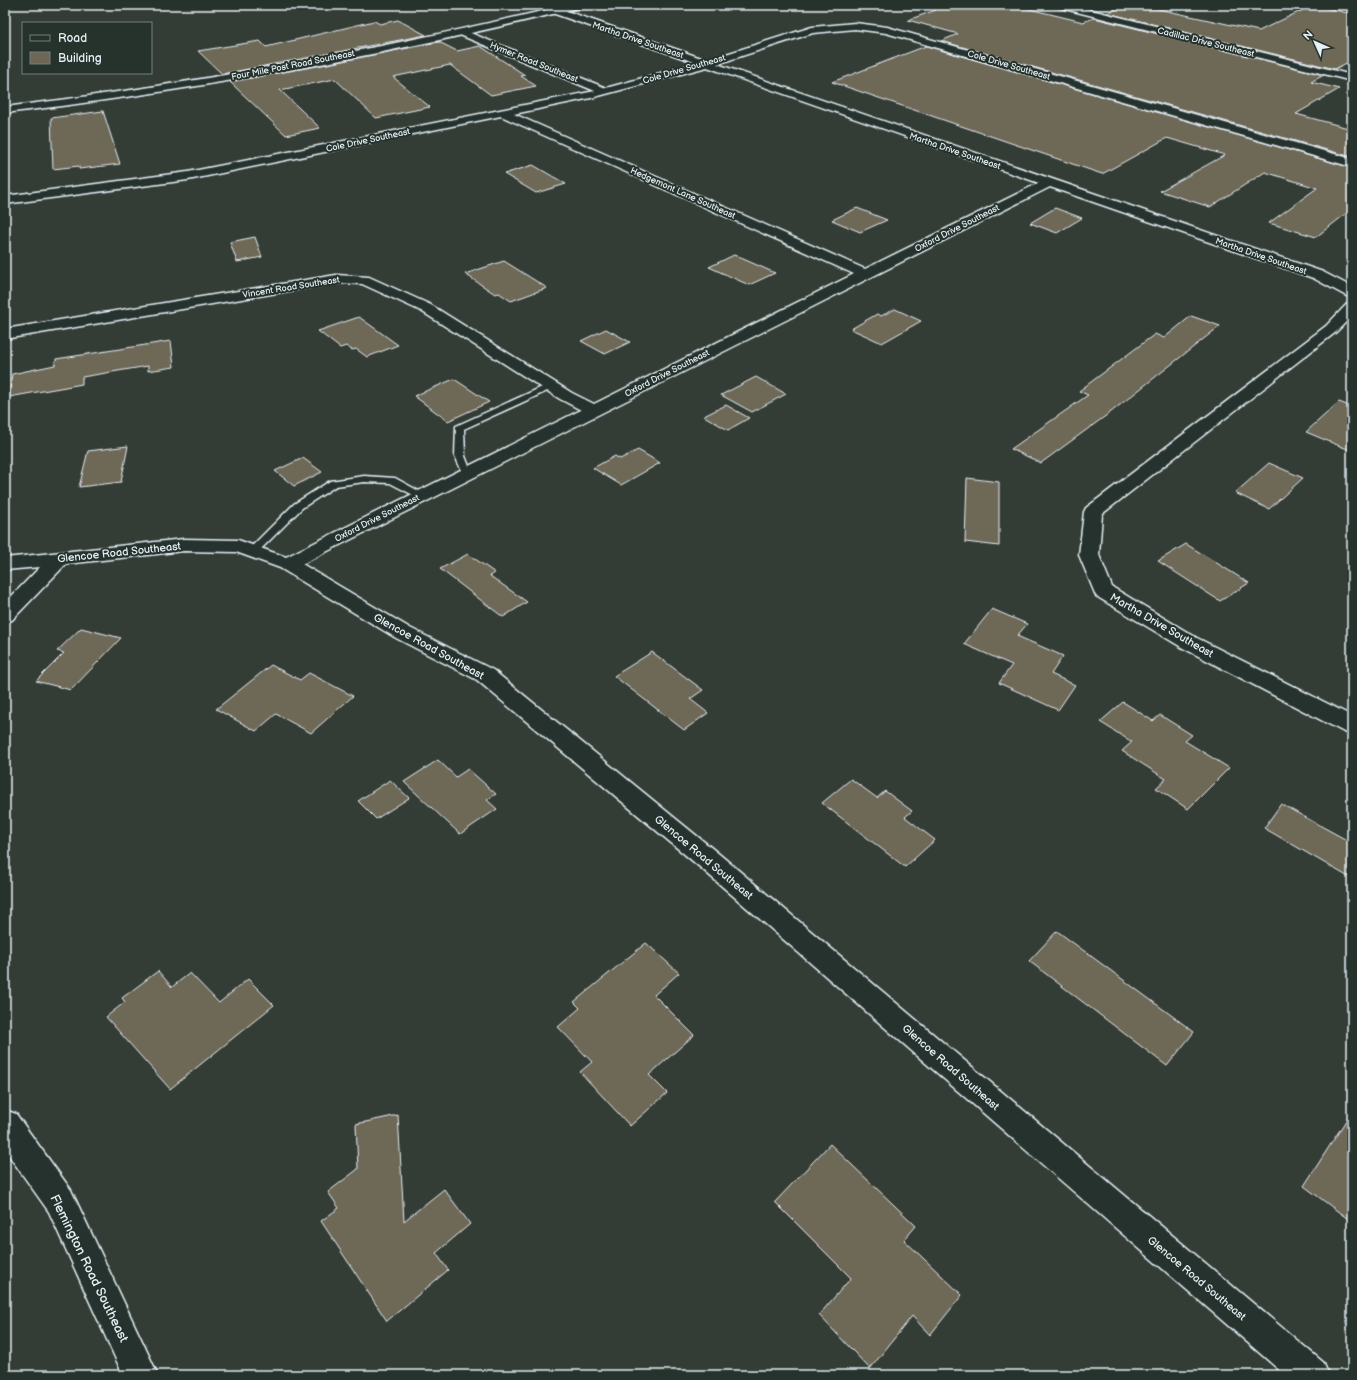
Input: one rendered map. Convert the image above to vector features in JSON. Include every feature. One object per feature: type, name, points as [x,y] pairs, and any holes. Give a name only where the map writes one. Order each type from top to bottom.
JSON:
[{"type":"street","name":"Martha Drive Southeast","points":[[541,5],[706,64],[1318,276],[1343,287],[1352,295]]},
{"type":"street","name":"Four Mile Post Road Southeast","points":[[5,110],[105,98],[212,81],[463,32],[579,5]]},
{"type":"street","name":"Cadillac Drive Southeast","points":[[1060,5],[1352,78]]},
{"type":"street","name":"Cole Drive Southeast","points":[[5,200],[188,176],[605,91],[706,64],[812,30],[855,26],[887,30],[1352,163]]},
{"type":"street","name":"Hymer Road Southeast","points":[[463,32],[605,91]]},
{"type":"street","name":"Hedgemont Lane Southeast","points":[[501,112],[866,274]]},
{"type":"street","name":"Oxford Drive Southeast","points":[[287,564],[1048,183]]},
{"type":"street","name":"Vincent Road Southeast","points":[[5,334],[336,279],[364,280],[426,308],[551,386],[593,410]]},
{"type":"street","name":"Martha Drive Southeast","points":[[1352,307],[1331,329],[1093,512],[1089,555],[1103,591],[1190,643],[1352,726]]},
{"type":"street","name":"Glencoe Road Southeast","points":[[5,564],[184,545],[238,546],[287,564],[403,633],[485,675],[710,861],[1312,1375]]},
{"type":"street","points":[[5,615],[60,558]]},
{"type":"street","name":"Flemington Road Southeast","points":[[5,1125],[60,1200],[141,1375]]},
{"type":"lane","points":[[467,474],[460,456],[459,428],[551,386]]},
{"type":"lane","points":[[253,552],[298,506],[333,483],[364,479],[392,480],[423,496]]},
{"type":"building","points":[[935,5],[1013,5],[1083,22],[1094,18],[1324,75],[1311,82],[1339,89],[1296,114],[1352,129],[1352,157],[941,41],[958,34],[908,20],[936,10]]},
{"type":"building","points":[[1126,5],[1140,5],[1259,31],[1313,5],[1352,14],[1352,60],[1335,69],[1107,13]]},
{"type":"building","points":[[398,20],[426,35],[222,74],[198,51],[260,41],[266,47],[374,21],[380,24]]},
{"type":"building","points":[[439,42],[457,51],[480,46],[525,75],[521,76],[536,86],[491,95],[450,65],[393,77],[430,107],[376,118],[335,79],[280,90],[320,128],[286,135],[230,82]]},
{"type":"building","points":[[926,46],[1352,168],[1352,209],[1316,237],[1269,223],[1317,188],[1265,172],[1210,207],[1160,191],[1225,155],[1167,138],[1102,174],[832,82]]},
{"type":"building","points":[[103,111],[120,164],[79,169],[79,166],[53,169],[51,118]]},
{"type":"building","points":[[533,165],[566,184],[536,193],[504,174]]},
{"type":"building","points":[[857,208],[887,220],[860,232],[832,220]]},
{"type":"building","points":[[1055,208],[1082,218],[1057,233],[1030,223]]},
{"type":"building","points":[[255,237],[262,257],[237,262],[230,242]]},
{"type":"building","points":[[734,255],[775,273],[749,285],[709,267]]},
{"type":"building","points":[[504,261],[547,288],[511,301],[499,293],[495,294],[465,274]]},
{"type":"building","points":[[895,309],[921,321],[882,343],[851,329],[877,314],[881,316]]},
{"type":"building","points":[[1191,316],[1220,326],[1111,412],[1041,463],[1011,449],[1088,395],[1079,391],[1155,334],[1164,338]]},
{"type":"building","points":[[359,317],[398,345],[367,357],[356,349],[352,350],[346,346],[340,348],[318,331]]},
{"type":"building","points":[[606,329],[630,342],[605,354],[581,341]]},
{"type":"building","points":[[171,341],[174,367],[148,371],[148,366],[82,377],[82,384],[9,397],[12,374],[55,365],[56,359]]},
{"type":"building","points":[[756,377],[786,394],[752,412],[721,395]]},
{"type":"building","points":[[454,379],[489,402],[448,421],[414,396]]},
{"type":"building","points":[[1339,402],[1352,407],[1352,451],[1306,432]]},
{"type":"building","points":[[726,405],[749,418],[728,430],[704,416]]},
{"type":"building","points":[[128,446],[121,482],[79,487],[88,451]]},
{"type":"building","points":[[638,450],[660,463],[621,485],[593,468],[615,456],[620,459]]},
{"type":"building","points":[[303,458],[322,472],[294,486],[275,471]]},
{"type":"building","points":[[1269,463],[1303,478],[1269,509],[1235,493]]},
{"type":"building","points":[[967,478],[999,482],[999,546],[965,542]]},
{"type":"building","points":[[1186,544],[1249,583],[1220,601],[1158,561]]},
{"type":"building","points":[[468,554],[495,573],[490,576],[527,602],[503,617],[440,569]]},
{"type":"building","points":[[992,609],[1027,624],[1017,636],[1063,656],[1051,674],[1075,685],[1058,710],[999,683],[1012,665],[964,644]]},
{"type":"building","points":[[81,628],[121,638],[71,690],[36,681],[64,653],[57,651]]},
{"type":"building","points":[[652,652],[703,690],[690,699],[708,713],[684,730],[614,676]]},
{"type":"building","points":[[271,665],[300,680],[309,673],[353,696],[311,733],[276,714],[256,731],[216,709]]},
{"type":"building","points":[[1123,702],[1153,721],[1160,715],[1192,735],[1185,741],[1229,768],[1188,809],[1156,788],[1166,779],[1122,751],[1132,742],[1100,722]]},
{"type":"building","points":[[438,760],[456,777],[468,769],[496,794],[487,800],[497,809],[460,834],[404,782]]},
{"type":"building","points":[[851,779],[877,798],[885,791],[912,811],[905,817],[935,840],[905,867],[822,803]]},
{"type":"building","points":[[390,780],[409,798],[376,819],[358,801]]},
{"type":"building","points":[[1281,804],[1352,843],[1352,879],[1264,828]]},
{"type":"building","points":[[1057,931],[1194,1032],[1167,1066],[1029,961]]},
{"type":"building","points":[[646,943],[679,973],[654,995],[694,1035],[649,1075],[667,1093],[630,1126],[580,1072],[592,1062],[558,1027],[580,1008],[574,1002]]},
{"type":"building","points":[[158,971],[172,987],[190,973],[219,1003],[248,979],[274,1005],[170,1089],[106,1017],[125,1002],[122,998]]},
{"type":"building","points":[[1352,1111],[1352,1222],[1304,1186]]},
{"type":"building","points":[[398,1115],[404,1221],[444,1189],[470,1224],[436,1253],[448,1270],[387,1321],[321,1221],[339,1208],[328,1192],[358,1169],[356,1124]]},
{"type":"building","points":[[830,1144],[916,1226],[904,1240],[962,1295],[930,1335],[912,1316],[870,1369],[819,1315],[851,1278],[775,1202]]}]
